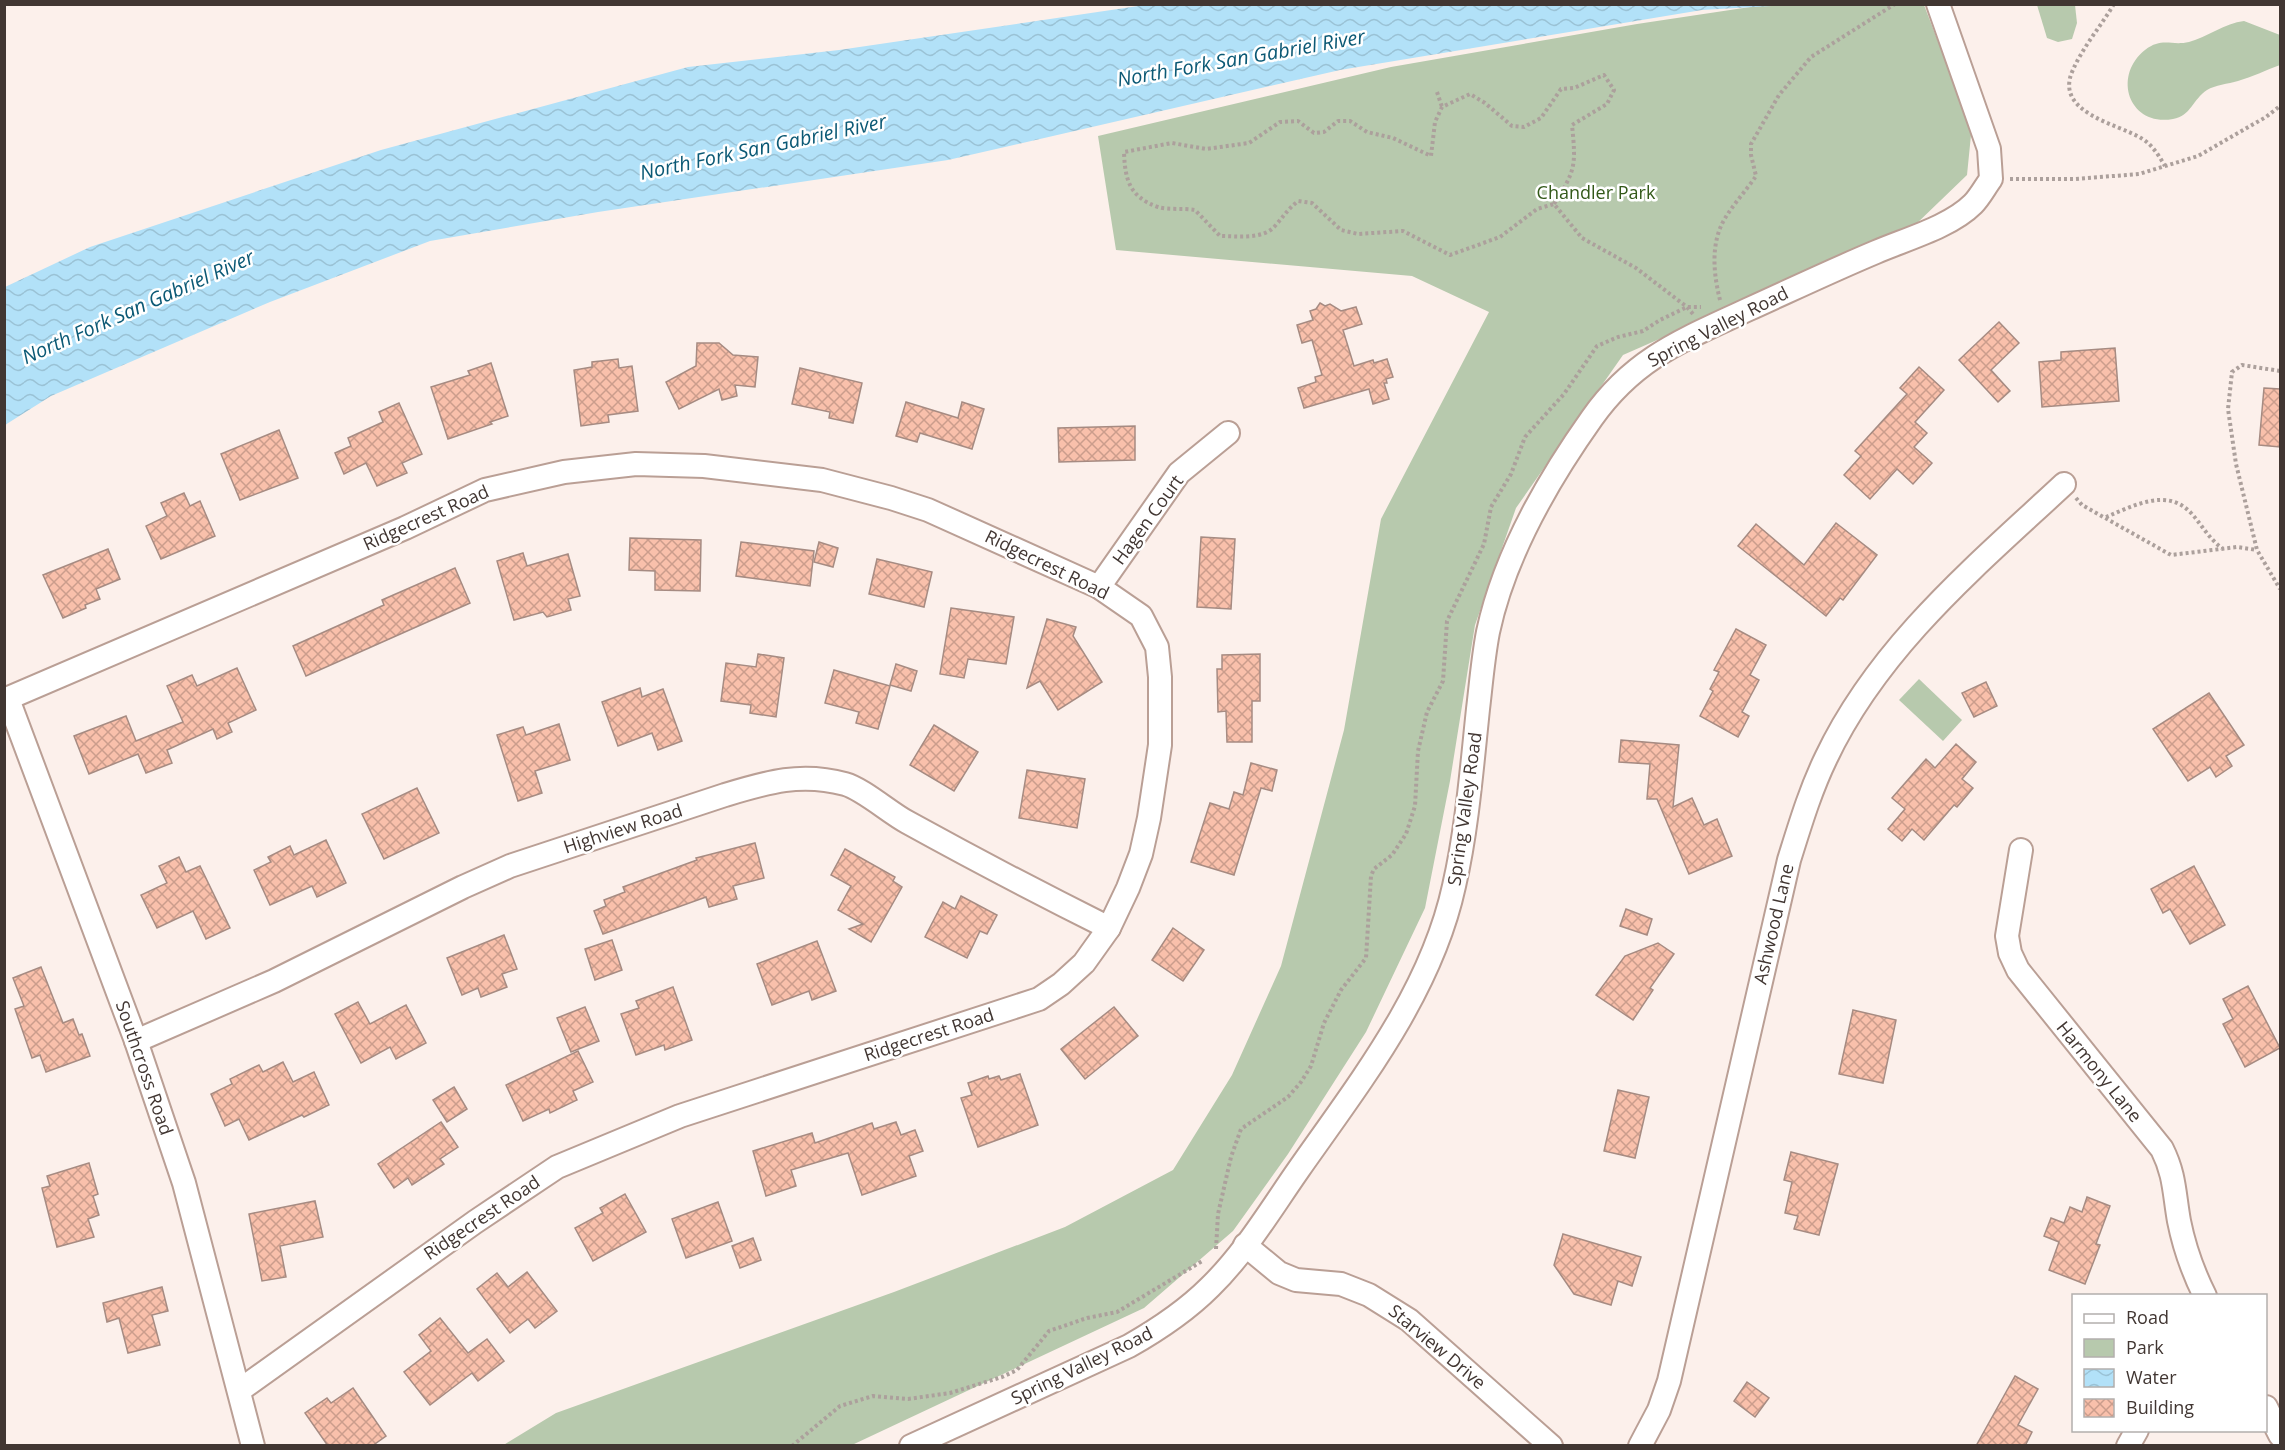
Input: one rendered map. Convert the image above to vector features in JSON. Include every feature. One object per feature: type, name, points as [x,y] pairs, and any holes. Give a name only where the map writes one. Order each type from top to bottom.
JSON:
[{"type":"street","points":[[1942,15],[1989,149],[1991,179]]},
{"type":"street","name":"Spring Valley Road","points":[[911,1446],[1129,1346],[1159,1329],[1212,1286],[1245,1245],[1345,1104],[1420,983],[1447,917],[1455,882],[1473,763],[1487,636],[1507,570],[1555,476],[1593,417],[1618,385],[1642,363],[1671,346],[1832,271],[1948,222],[1972,205],[1991,179]]},
{"type":"street","name":"Hagen Court","points":[[1099,587],[1179,473],[1228,433]]},
{"type":"street","name":"Ridgecrest Road","points":[[6,700],[405,528],[485,490],[564,472],[636,464],[704,466],[822,480],[928,510],[1099,587],[1141,616],[1157,647],[1160,677],[1160,745],[1149,818],[1138,862],[1109,928],[1084,963],[1061,984],[1039,999],[680,1116],[557,1167],[466,1228],[240,1390]]},
{"type":"street","name":"Ashwood Lane","points":[[1640,1446],[1659,1410],[1669,1381],[1789,860],[1805,808],[1826,757],[1872,681],[1905,639],[1940,600],[2064,484]]},
{"type":"street","name":"Southcross Road","points":[[6,700],[136,1041],[184,1183],[253,1446]]},
{"type":"street","name":"Highview Road","points":[[136,1041],[274,981],[510,866],[761,784],[795,777],[848,784],[901,819],[994,870],[1109,928]]},
{"type":"street","name":"Harmony Lane","points":[[2021,849],[2007,936],[2010,953],[2018,970],[2162,1149],[2174,1179],[2179,1220],[2188,1257],[2204,1294]]},
{"type":"street","name":"Starview Drive","points":[[1245,1245],[1279,1273],[1296,1280],[1341,1284],[1388,1306],[1409,1320],[1551,1446]]},
{"type":"street","points":[[2267,1411],[2280,1435]]},
{"type":"street","points":[[2128,1446],[2137,1432]]},
{"type":"path","points":[[1714,325],[1715,248],[1721,225],[1756,176],[1751,144],[1779,95],[1812,57],[1895,4]]},
{"type":"path","points":[[2114,4],[2072,70],[2068,84],[2075,100],[2087,113],[2104,123],[2142,138],[2165,166]]},
{"type":"path","points":[[1604,75],[1614,90],[1607,104],[1572,125],[1576,159],[1570,180],[1554,204],[1537,209],[1500,237],[1449,255],[1403,231],[1358,234],[1341,230],[1312,203],[1298,201],[1285,211],[1274,229],[1257,236],[1220,237],[1195,210],[1159,207],[1135,195],[1125,174],[1124,152],[1172,143],[1206,149],[1249,143],[1280,122],[1298,121],[1314,133],[1324,132],[1338,121],[1350,121],[1367,132],[1394,138],[1431,156],[1435,122],[1442,107],[1470,94],[1485,103],[1512,126],[1524,127],[1541,118],[1561,89],[1574,88],[1592,78],[1604,75]]},
{"type":"path","points":[[1437,92],[1442,107]]},
{"type":"path","points":[[1991,179],[2075,179],[2139,174],[2198,156],[2266,117],[2280,106]]},
{"type":"path","points":[[1554,204],[1582,238],[1636,268],[1714,325]]},
{"type":"path","points":[[792,1446],[840,1406],[873,1396],[908,1399],[950,1393],[1002,1377],[1017,1370],[1049,1331],[1087,1318],[1117,1312],[1202,1262],[1215,1251],[1218,1214],[1231,1157],[1241,1129],[1288,1097],[1301,1082],[1311,1066],[1323,1023],[1341,990],[1366,957],[1371,876],[1374,869],[1392,855],[1406,834],[1415,806],[1418,751],[1427,712],[1443,681],[1447,621],[1484,544],[1491,507],[1511,474],[1526,437],[1564,394],[1597,346],[1618,337],[1643,331],[1687,307],[1707,307],[1714,325]]},
{"type":"path","points":[[2280,371],[2242,365],[2232,372],[2228,409],[2236,464],[2258,550],[2280,589]]},
{"type":"path","points":[[2064,484],[2082,505],[2171,555],[2236,547],[2258,550]]},
{"type":"path","points":[[2105,518],[2146,501],[2163,500],[2179,503],[2192,514],[2214,543],[2223,549]]},
{"type":"green space","name":"Chandler Park","points":[[1770,4],[1924,5],[1971,135],[1967,175],[1912,228],[1623,355],[1516,508],[1475,625],[1450,781],[1425,908],[1366,1032],[1288,1154],[1233,1231],[1144,1308],[852,1445],[502,1446],[556,1413],[894,1292],[1065,1227],[1173,1170],[1232,1075],[1281,966],[1344,730],[1381,519],[1489,312],[1412,276],[1116,250],[1098,136],[1391,67],[1637,24]]},
{"type":"green space","points":[[2037,5],[2075,5],[2077,23],[2072,39],[2058,42],[2047,38]]},
{"type":"green space","points":[[2244,21],[2280,35],[2280,65],[2210,88],[2188,111],[2173,119],[2158,119],[2145,115],[2136,108],[2130,97],[2129,73],[2135,61],[2145,50],[2162,43],[2189,42],[2230,24]]},
{"type":"green space","points":[[1919,679],[1962,720],[1943,741],[1899,700]]},
{"type":"water","name":"North Fork San Gabriel River","points":[[1152,4],[1789,5],[1702,10],[1340,70],[948,160],[598,212],[430,241],[270,302],[51,396],[5,425],[5,287],[90,247],[381,150],[688,67],[839,50]]},
{"type":"building","points":[[1320,303],[1325,306],[1330,304],[1341,311],[1356,307],[1362,324],[1343,330],[1354,366],[1373,360],[1374,363],[1387,359],[1393,377],[1386,379],[1387,383],[1384,383],[1389,399],[1373,404],[1369,389],[1304,408],[1298,388],[1316,382],[1315,377],[1322,375],[1312,340],[1302,343],[1297,325],[1313,320],[1310,311],[1316,309]]},
{"type":"building","points":[[1999,322],[2019,343],[1991,370],[2010,391],[1998,402],[1959,360]]},
{"type":"building","points":[[697,343],[719,343],[733,355],[758,357],[755,387],[735,385],[737,396],[722,400],[719,389],[679,409],[666,382],[696,366]]},
{"type":"building","points":[[2115,348],[2119,401],[2042,407],[2039,362],[2061,360],[2061,352]]},
{"type":"building","points":[[618,359],[619,368],[632,366],[638,411],[608,415],[609,422],[581,426],[574,370],[592,367],[592,362]]},
{"type":"building","points":[[491,363],[508,416],[448,439],[431,387],[470,375],[468,371]]},
{"type":"building","points":[[1919,367],[1944,390],[1915,422],[1927,433],[1914,447],[1932,463],[1913,484],[1897,469],[1870,499],[1844,475],[1861,456],[1855,451],[1907,394],[1900,388]]},
{"type":"building","points":[[800,368],[862,383],[853,423],[829,418],[830,412],[792,404]]},
{"type":"building","points":[[2264,388],[2280,389],[2280,447],[2259,445]]},
{"type":"building","points":[[906,402],[958,418],[962,402],[984,409],[972,449],[920,433],[917,442],[896,436]]},
{"type":"building","points":[[399,403],[422,454],[402,463],[407,473],[377,486],[366,463],[344,474],[335,453],[351,446],[348,438],[383,422],[379,412]]},
{"type":"building","points":[[1135,426],[1135,460],[1059,462],[1058,428]]},
{"type":"building","points":[[279,430],[298,478],[240,500],[221,454]]},
{"type":"building","points":[[184,493],[190,506],[200,501],[215,536],[161,559],[146,526],[167,516],[161,503]]},
{"type":"building","points":[[1836,523],[1877,555],[1843,600],[1840,598],[1826,616],[1738,546],[1756,524],[1804,565]]},
{"type":"building","points":[[1201,537],[1235,539],[1231,609],[1197,607]]},
{"type":"building","points":[[630,538],[701,540],[700,591],[655,590],[655,571],[629,570]]},
{"type":"building","points":[[741,542],[814,551],[810,586],[736,576]]},
{"type":"building","points":[[819,542],[838,548],[833,567],[814,562]]},
{"type":"building","points":[[108,549],[120,579],[96,589],[100,599],[63,618],[43,575]]},
{"type":"building","points":[[523,553],[527,566],[568,554],[580,596],[568,599],[571,610],[547,617],[543,612],[514,620],[497,561]]},
{"type":"building","points":[[877,559],[932,572],[924,607],[869,594]]},
{"type":"building","points":[[455,568],[470,603],[306,676],[293,646],[384,605],[382,600]]},
{"type":"building","points":[[951,608],[1014,617],[1006,664],[968,659],[964,678],[940,674]]},
{"type":"building","points":[[1047,619],[1076,627],[1073,636],[1102,682],[1058,710],[1040,681],[1027,688]]},
{"type":"building","points":[[1736,629],[1766,645],[1750,675],[1759,680],[1742,712],[1749,716],[1738,737],[1700,716],[1713,691],[1710,689],[1719,672],[1714,670]]},
{"type":"building","points":[[758,654],[784,658],[776,717],[750,713],[751,705],[721,701],[726,663],[756,667]]},
{"type":"building","points":[[1260,654],[1260,701],[1252,701],[1252,742],[1227,742],[1226,711],[1218,712],[1217,669],[1222,669],[1222,655]]},
{"type":"building","points":[[896,664],[917,671],[911,691],[890,685]]},
{"type":"building","points":[[237,668],[256,710],[228,723],[232,732],[217,739],[213,729],[167,750],[172,763],[146,773],[138,754],[89,774],[74,736],[126,716],[136,741],[183,722],[167,686],[192,675],[197,686]]},
{"type":"building","points":[[834,670],[890,686],[878,729],[856,723],[859,712],[825,703]]},
{"type":"building","points":[[1986,682],[1997,706],[1974,717],[1962,693]]},
{"type":"building","points":[[640,688],[642,697],[663,689],[682,741],[658,750],[652,733],[618,746],[602,702]]},
{"type":"building","points":[[2209,693],[2244,745],[2226,756],[2232,766],[2216,777],[2210,767],[2188,781],[2153,729]]},
{"type":"building","points":[[559,724],[570,760],[535,771],[542,793],[518,801],[497,735],[523,727],[526,735]]},
{"type":"building","points":[[934,725],[978,752],[954,791],[910,765]]},
{"type":"building","points":[[1621,740],[1679,745],[1673,807],[1692,798],[1704,825],[1717,819],[1732,856],[1689,874],[1657,799],[1647,799],[1650,764],[1619,762]]},
{"type":"building","points":[[1956,744],[1976,762],[1962,779],[1973,788],[1957,807],[1954,805],[1924,840],[1912,829],[1902,841],[1888,829],[1905,809],[1892,798],[1926,759],[1935,768]]},
{"type":"building","points":[[1251,763],[1277,770],[1272,791],[1261,788],[1234,875],[1191,862],[1210,803],[1229,809],[1234,792],[1243,795]]},
{"type":"building","points":[[1027,770],[1085,779],[1077,828],[1019,818]]},
{"type":"building","points":[[417,788],[439,833],[384,859],[362,814]]},
{"type":"building","points":[[326,840],[346,883],[317,897],[312,886],[270,905],[254,870],[271,862],[268,857],[290,846],[294,855]]},
{"type":"building","points":[[755,843],[764,878],[733,886],[737,899],[709,907],[706,897],[603,934],[594,911],[606,906],[604,900],[625,892],[623,887],[697,860],[696,858]]},
{"type":"building","points":[[845,849],[895,877],[893,881],[902,887],[871,942],[849,929],[863,924],[838,910],[851,886],[831,875]]},
{"type":"building","points":[[179,857],[186,872],[200,866],[230,928],[206,939],[193,911],[157,928],[141,895],[167,883],[159,866]]},
{"type":"building","points":[[2194,866],[2225,925],[2190,944],[2170,909],[2163,913],[2151,889]]},
{"type":"building","points":[[961,896],[997,915],[987,934],[980,931],[967,958],[925,937],[943,902],[955,909]]},
{"type":"building","points":[[1626,909],[1652,919],[1647,935],[1620,926]]},
{"type":"building","points":[[1173,928],[1204,950],[1183,981],[1152,960]]},
{"type":"building","points":[[504,935],[517,969],[502,974],[507,987],[481,997],[478,988],[462,995],[447,958]]},
{"type":"building","points":[[612,940],[622,970],[595,980],[585,949]]},
{"type":"building","points":[[817,941],[836,991],[812,1000],[809,991],[772,1005],[757,964]]},
{"type":"building","points":[[1658,943],[1674,954],[1650,988],[1653,990],[1633,1020],[1596,995],[1625,956]]},
{"type":"building","points":[[41,967],[63,1023],[73,1019],[79,1035],[82,1034],[90,1056],[46,1072],[40,1055],[32,1058],[15,1009],[24,1006],[13,978]]},
{"type":"building","points":[[2248,986],[2280,1048],[2245,1067],[2223,1024],[2233,1019],[2223,999]]},
{"type":"building","points":[[673,987],[692,1040],[665,1050],[664,1045],[636,1055],[621,1014],[639,1008],[636,1001]]},
{"type":"building","points":[[358,1002],[370,1024],[406,1005],[426,1043],[396,1059],[390,1047],[361,1063],[335,1014]]},
{"type":"building","points":[[585,1007],[599,1041],[571,1052],[557,1018]]},
{"type":"building","points":[[1114,1007],[1138,1036],[1085,1079],[1061,1049]]},
{"type":"building","points":[[1853,1010],[1896,1020],[1883,1083],[1839,1074]]},
{"type":"building","points":[[578,1051],[593,1082],[573,1091],[577,1100],[550,1113],[549,1109],[523,1121],[506,1085]]},
{"type":"building","points":[[283,1062],[293,1082],[314,1072],[329,1105],[249,1140],[239,1119],[225,1126],[211,1094],[232,1084],[230,1079],[259,1065],[263,1072]]},
{"type":"building","points":[[1020,1074],[1038,1125],[978,1147],[961,1098],[972,1095],[968,1083],[988,1076],[989,1079],[999,1076],[1001,1080]]},
{"type":"building","points":[[454,1087],[467,1109],[447,1122],[433,1100]]},
{"type":"building","points":[[1618,1090],[1649,1097],[1635,1158],[1604,1151]]},
{"type":"building","points":[[441,1122],[458,1147],[440,1159],[444,1164],[412,1185],[408,1178],[394,1188],[378,1164]]},
{"type":"building","points":[[896,1122],[901,1135],[915,1130],[923,1151],[909,1156],[916,1176],[862,1195],[848,1153],[791,1170],[796,1186],[766,1196],[753,1151],[812,1133],[815,1143],[872,1123],[874,1129]]},
{"type":"building","points":[[1791,1152],[1838,1164],[1819,1235],[1794,1229],[1798,1216],[1785,1213],[1792,1182],[1784,1180]]},
{"type":"building","points":[[89,1163],[98,1194],[93,1196],[99,1215],[88,1219],[94,1237],[57,1247],[42,1188],[50,1186],[47,1176]]},
{"type":"building","points":[[625,1194],[646,1232],[593,1261],[575,1228],[603,1213],[600,1208]]},
{"type":"building","points":[[2087,1197],[2110,1206],[2096,1244],[2100,1245],[2085,1284],[2049,1270],[2059,1242],[2044,1236],[2051,1218],[2064,1223],[2070,1207],[2082,1212]]},
{"type":"building","points":[[315,1201],[323,1237],[280,1246],[286,1277],[262,1281],[249,1214]]},
{"type":"building","points":[[718,1202],[732,1241],[686,1258],[672,1219]]},
{"type":"building","points":[[1563,1234],[1641,1257],[1632,1286],[1618,1281],[1611,1305],[1574,1294],[1554,1265]]},
{"type":"building","points":[[753,1238],[761,1260],[740,1268],[732,1246]]},
{"type":"building","points":[[527,1272],[557,1311],[535,1328],[528,1319],[510,1333],[477,1289],[497,1273],[508,1287]]},
{"type":"building","points":[[162,1287],[168,1311],[152,1315],[160,1345],[128,1353],[119,1318],[107,1322],[103,1303]]},
{"type":"building","points":[[440,1318],[468,1353],[487,1339],[504,1361],[478,1381],[472,1373],[430,1405],[404,1372],[431,1351],[419,1335]]},
{"type":"building","points":[[2015,1376],[2038,1389],[2018,1425],[2032,1432],[2025,1446],[1976,1446]]},
{"type":"building","points":[[1747,1382],[1769,1398],[1755,1417],[1734,1401]]},
{"type":"building","points":[[353,1388],[386,1436],[372,1446],[328,1446],[305,1413],[327,1398],[331,1403]]}]
